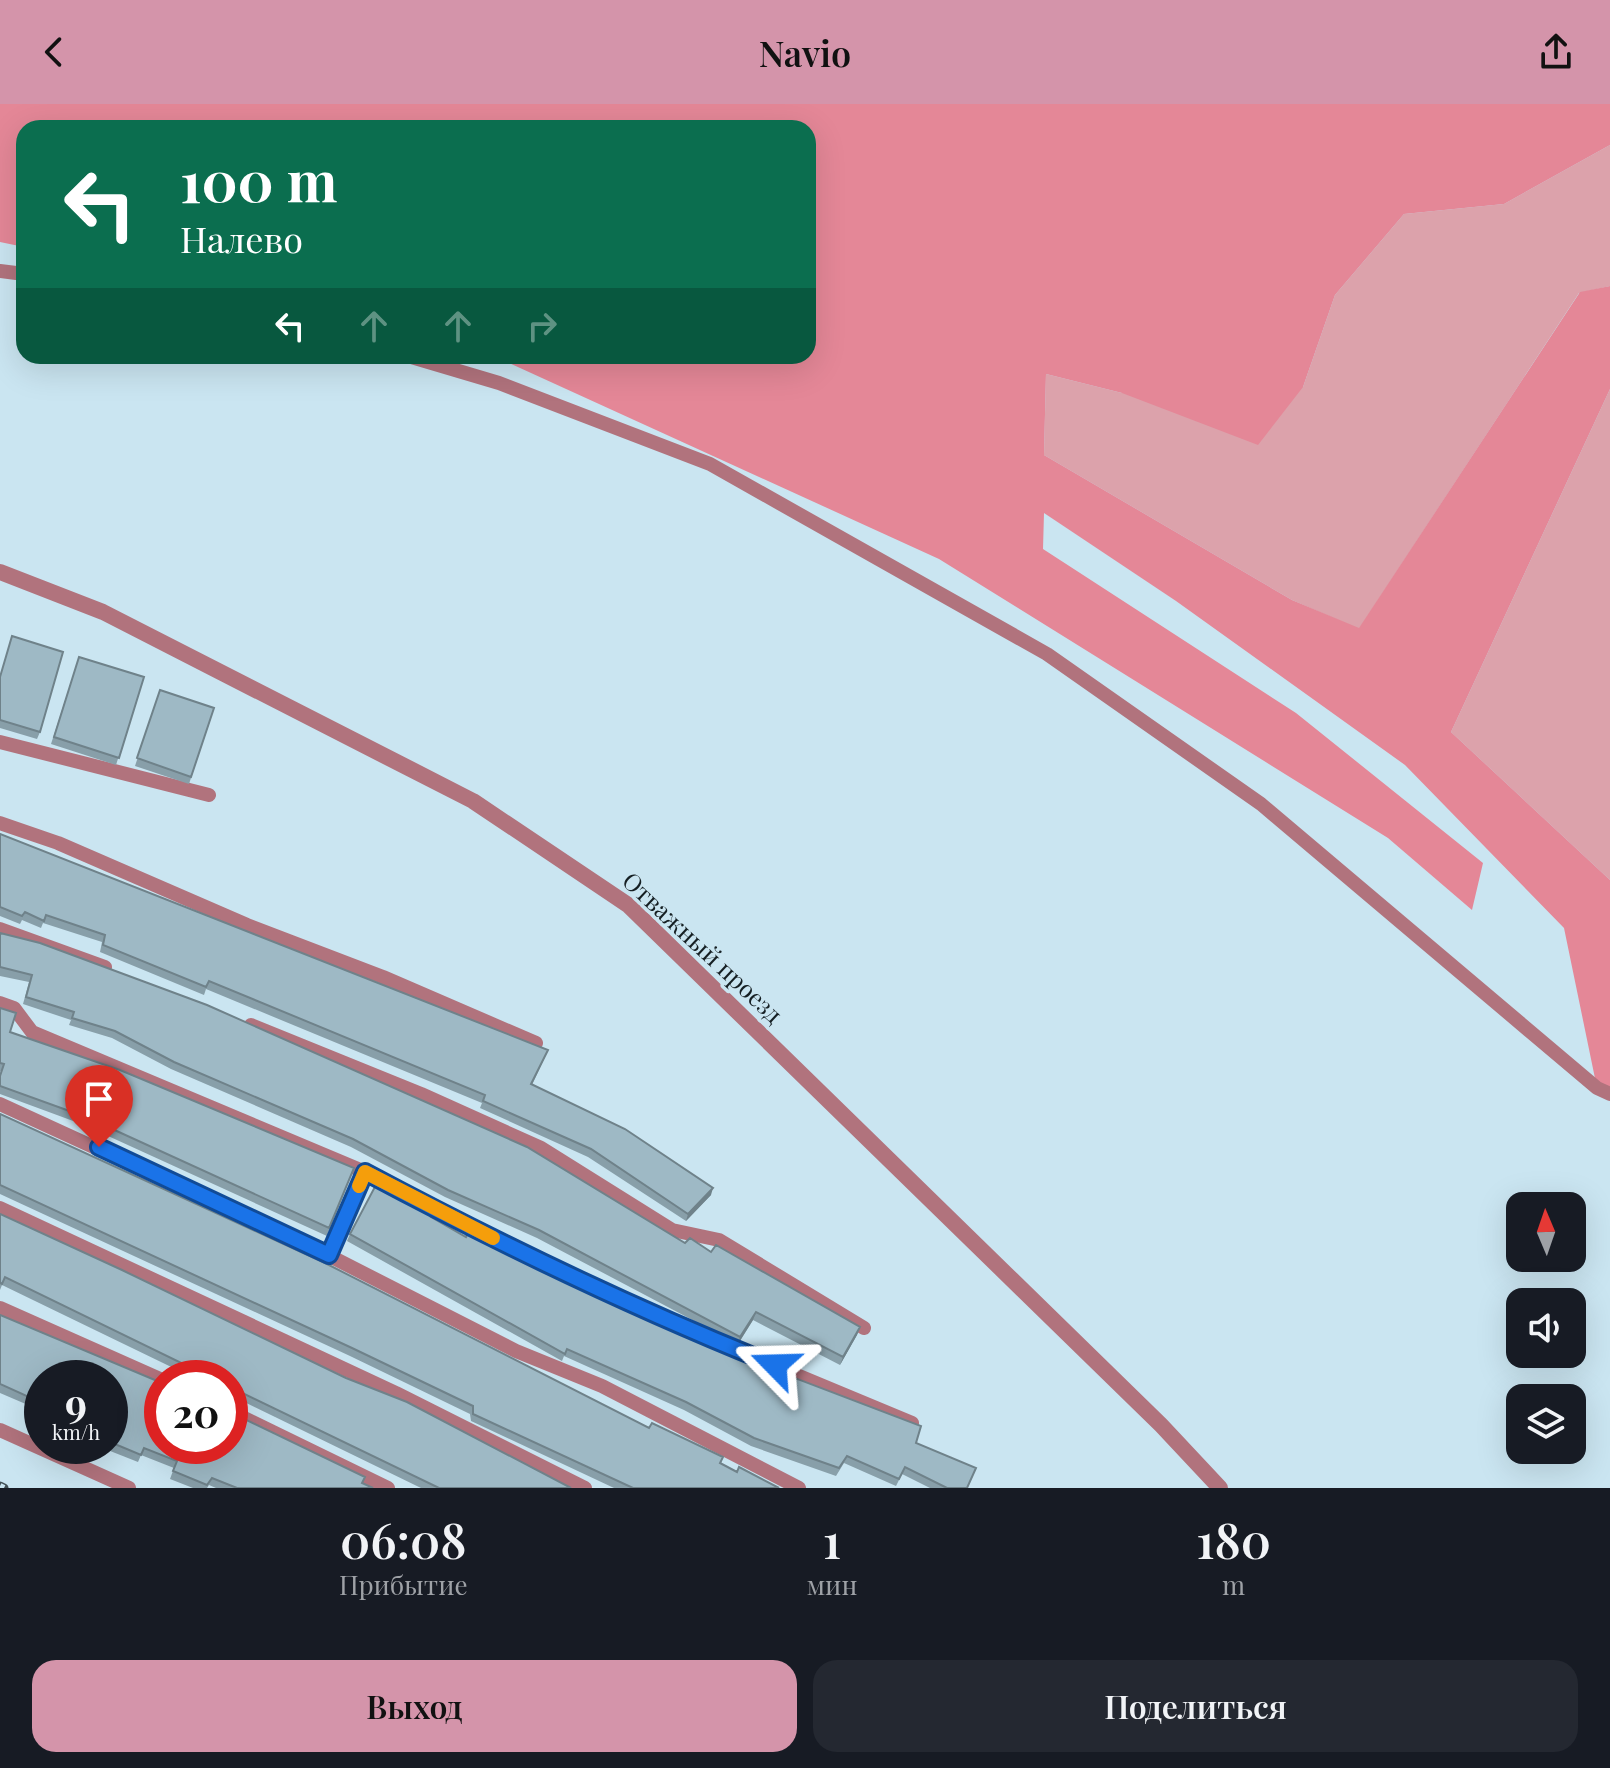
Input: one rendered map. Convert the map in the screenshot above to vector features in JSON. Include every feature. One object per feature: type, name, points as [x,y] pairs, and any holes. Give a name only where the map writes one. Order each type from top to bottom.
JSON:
[{"type":"street","name":"Отважный проезд","points":[[0,572],[103,612],[473,801],[628,905],[1161,1425],[1220,1488]]},
{"type":"lane","points":[[435,364],[499,383],[710,464],[1047,654],[1261,804],[1597,1088],[1610,1094]]},
{"type":"lane","points":[[0,742],[209,795]]},
{"type":"lane","points":[[0,823],[58,843],[247,925],[383,977],[536,1043]]},
{"type":"lane","points":[[0,929],[125,975]]},
{"type":"lane","points":[[0,1003],[14,1008],[32,1032],[365,1172],[472,1229],[693,1332],[912,1423]]},
{"type":"lane","points":[[239,1020],[421,1094],[541,1148],[672,1230],[719,1240],[864,1328]]},
{"type":"lane","points":[[0,1104],[329,1255],[516,1351],[602,1386],[799,1488]]},
{"type":"lane","points":[[329,1255],[365,1172]]},
{"type":"lane","points":[[0,1208],[396,1393],[585,1488]]},
{"type":"lane","points":[[0,1308],[144,1372]]},
{"type":"lane","points":[[248,1420],[388,1488]]},
{"type":"lane","points":[[0,1430],[129,1488]]},
{"type":"shaded area","points":[[0,104],[1610,104],[1610,145],[1504,204],[1404,214],[1335,295],[1303,387],[1258,445],[1122,393],[1046,374],[1044,455],[1292,600],[1359,628],[1580,292],[1610,286],[1610,389],[1451,732],[1610,880],[1610,1094],[1597,1088],[1564,928],[1405,765],[1176,601],[1044,513],[1043,549],[1296,713],[1483,863],[1472,910],[1388,838],[939,559],[512,364],[816,364],[816,120],[16,120],[16,245],[0,242]]},
{"type":"shaded area","points":[[1610,145],[1610,286],[1579,293],[1359,629],[1292,600],[1044,455],[1046,374],[1122,393],[1303,387],[1335,295],[1404,214],[1504,204]]},
{"type":"shaded area","points":[[1610,389],[1610,880],[1451,732]]},
{"type":"building","points":[[12,636],[63,652],[40,732],[0,720],[0,677]]},
{"type":"building","points":[[79,657],[144,677],[119,758],[54,737]]},
{"type":"building","points":[[160,690],[214,708],[191,777],[137,758]]},
{"type":"building","points":[[0,834],[548,1050],[531,1084],[625,1129],[713,1188],[688,1214],[591,1149],[483,1101],[485,1095],[209,981],[206,987],[103,945],[105,935],[46,915],[44,921],[25,912],[22,916],[0,907]]},
{"type":"building","points":[[0,933],[40,943],[207,1005],[527,1147],[685,1243],[690,1238],[711,1252],[716,1245],[860,1327],[843,1357],[756,1312],[740,1337],[539,1230],[448,1190],[353,1139],[174,1062],[115,1031],[72,1018],[74,1012],[26,997],[32,975],[0,967]]},
{"type":"building","points":[[0,1008],[16,1013],[10,1032],[120,1070],[354,1168],[329,1228],[86,1117],[0,1086],[4,1064],[0,1063]]},
{"type":"building","points":[[0,1114],[325,1263],[649,1428],[652,1423],[723,1457],[720,1463],[737,1472],[739,1467],[779,1488],[633,1488],[473,1414],[473,1406],[0,1185]]},
{"type":"building","points":[[378,1181],[434,1212],[431,1217],[466,1237],[469,1231],[536,1267],[729,1353],[921,1426],[916,1443],[976,1468],[967,1488],[947,1488],[905,1467],[899,1479],[847,1456],[839,1468],[754,1438],[686,1402],[567,1349],[565,1354],[350,1234]]},
{"type":"building","points":[[0,1214],[346,1378],[407,1402],[571,1488],[439,1488],[248,1396],[248,1360],[175,1360],[5,1277],[0,1283]]},
{"type":"building","points":[[0,1315],[107,1360],[24,1360],[24,1395],[0,1384]]},
{"type":"building","points":[[128,1369],[144,1375],[144,1448],[141,1455],[128,1450]]},
{"type":"building","points":[[248,1421],[365,1477],[362,1483],[373,1488],[237,1488],[212,1478],[207,1485],[173,1471],[176,1464],[248,1464]]},
{"type":"railway","points":[[0,1486],[4,1488]]},
{"type":"slow traffic","points":[[359,1186],[365,1172],[493,1238]]},
{"type":"route","points":[[99,1147],[329,1255],[365,1172],[472,1229],[693,1332],[775,1365]]}]
